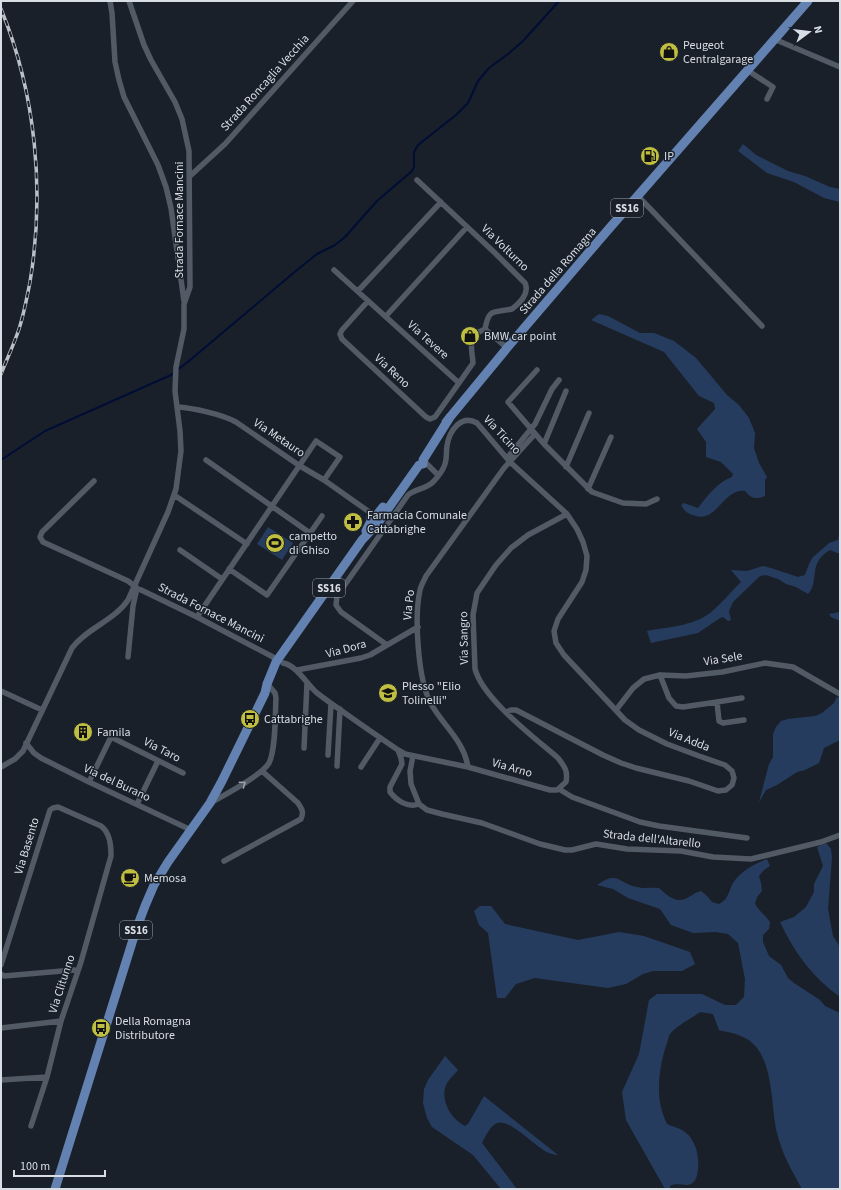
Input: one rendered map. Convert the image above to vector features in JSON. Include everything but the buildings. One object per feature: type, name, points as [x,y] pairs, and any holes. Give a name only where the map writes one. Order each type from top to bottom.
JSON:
[{"type":"main road","name":"Strada della Romagna","points":[[55,1189],[143,912],[154,885],[164,868],[210,803],[222,782],[268,690],[267,684],[280,664],[284,651],[362,540],[375,519],[420,462],[424,448],[507,348],[808,1]]},
{"type":"street","points":[[110,1],[115,62],[124,97],[158,165],[166,187],[171,208],[184,304]]},
{"type":"street","name":"Strada Fornace Mancini","points":[[129,1],[146,50],[175,102],[182,119],[189,150],[190,176],[190,287],[184,304],[184,328],[175,377],[176,407],[180,431],[179,472],[174,495],[136,587]]},
{"type":"street","name":"Strada Roncaglia Vecchia","points":[[190,176],[225,144],[353,1]]},
{"type":"street","points":[[774,39],[840,67]]},
{"type":"street","points":[[747,70],[772,87],[767,99]]},
{"type":"street","name":"Via Volturno","points":[[417,180],[525,283],[527,293],[512,309],[497,310],[491,313],[487,320],[485,329]]},
{"type":"street","points":[[638,196],[762,326]]},
{"type":"street","points":[[358,291],[441,202]]},
{"type":"street","points":[[386,316],[467,227]]},
{"type":"street","name":"Via Tevere","points":[[334,270],[459,383]]},
{"type":"street","name":"Via Reno","points":[[368,301],[342,330],[340,334],[342,339],[426,417],[430,419],[435,416],[459,383]]},
{"type":"street","points":[[459,383],[473,363],[471,341],[478,332],[485,329],[507,348]]},
{"type":"street","points":[[537,370],[508,402],[544,444],[588,489],[598,494],[623,503],[646,504],[657,499]]},
{"type":"street","name":"Via Po","points":[[468,767],[464,751],[430,702],[422,675],[418,627],[418,602],[420,588],[426,576],[504,468],[508,460],[533,432],[552,389],[559,380]]},
{"type":"street","points":[[544,444],[566,391]]},
{"type":"street","name":"Via Metauro","points":[[176,407],[197,410],[230,419],[300,466],[324,480],[361,506],[375,519]]},
{"type":"street","points":[[566,466],[589,413]]},
{"type":"street","name":"Via Ticino","points":[[438,474],[444,466],[450,436],[459,423],[465,420],[471,420],[477,423],[508,460],[567,514]]},
{"type":"street","points":[[588,489],[611,437]]},
{"type":"street","points":[[197,616],[316,441],[340,457],[324,480]]},
{"type":"street","points":[[206,460],[310,533]]},
{"type":"street","points":[[386,645],[341,612],[336,605],[338,596],[408,495],[413,491],[432,483],[438,474],[420,462]]},
{"type":"street","name":"Strada Fornace Mancini","points":[[94,481],[42,532],[40,537],[43,542],[197,616],[273,656],[280,664]]},
{"type":"street","points":[[174,495],[247,544]]},
{"type":"street","name":"Via Adda","points":[[506,712],[516,710],[603,755],[636,768],[688,781],[718,791],[726,790],[732,786],[734,778],[732,771],[725,765],[667,744],[625,720],[564,655],[556,643],[554,631],[558,619],[582,582],[586,570],[587,556],[583,542],[577,529],[567,514]]},
{"type":"street","name":"Via Sangro","points":[[559,789],[566,782],[567,771],[564,766],[558,758],[506,712],[483,686],[476,673],[473,615],[477,593],[496,565],[528,534],[567,514]]},
{"type":"street","points":[[229,569],[267,595],[322,516]]},
{"type":"street","points":[[180,550],[222,579]]},
{"type":"street","points":[[128,657],[136,587]]},
{"type":"street","points":[[1,767],[15,760],[23,751],[77,640],[120,611],[136,587]]},
{"type":"street","name":"Via Dora","points":[[296,670],[362,658],[418,627]]},
{"type":"street","name":"Via Sele","points":[[616,710],[633,688],[644,679],[660,675],[686,676],[722,672],[765,663],[794,667],[840,694]]},
{"type":"street","points":[[280,664],[296,670]]},
{"type":"street","name":"Via Arno","points":[[296,670],[307,683],[331,704],[398,750],[413,756],[468,767],[553,791],[559,789],[572,797],[640,822],[747,838]]},
{"type":"street","points":[[660,675],[669,698],[676,706],[683,707],[742,698]]},
{"type":"street","points":[[304,748],[307,683]]},
{"type":"street","points":[[210,803],[229,793],[262,771],[269,762],[272,753],[276,698],[275,693],[268,690]]},
{"type":"street","points":[[1,691],[42,710]]},
{"type":"street","points":[[716,702],[720,721],[724,723],[744,720]]},
{"type":"street","points":[[328,755],[331,704]]},
{"type":"street","points":[[337,766],[340,709]]},
{"type":"street","name":"Via Taro","points":[[89,782],[111,737],[183,773]]},
{"type":"street","points":[[361,767],[380,738]]},
{"type":"street","points":[[26,743],[34,753]]},
{"type":"street","name":"Strada dell'Altarello","points":[[398,750],[402,764],[390,787],[390,792],[400,801],[410,805],[419,804],[427,810],[442,814],[477,821],[540,844],[565,850],[572,850],[596,844],[627,849],[681,851],[713,857],[751,859],[821,842],[840,835]]},
{"type":"street","points":[[23,751],[34,753]]},
{"type":"street","name":"Via del Burano","points":[[34,753],[89,782],[191,830]]},
{"type":"street","points":[[413,756],[410,770],[411,784],[419,804]]},
{"type":"street","points":[[137,804],[158,761]]},
{"type":"street","points":[[224,861],[301,819],[303,814],[298,803],[262,771]]},
{"type":"street","name":"Via Basento","points":[[1,966],[50,810],[58,807],[101,826],[108,834],[111,847]]},
{"type":"street","name":"Via Clitunno","points":[[31,1126],[47,1077],[111,856],[111,847]]},
{"type":"street","points":[[1,974],[4,976],[74,970],[78,971]]},
{"type":"street","points":[[1,1028],[62,1021]]},
{"type":"street","points":[[1,1080],[47,1077]]},
{"type":"shaded area","points":[[743,144],[756,155],[788,171],[805,176],[830,187],[840,189],[840,202],[824,198],[794,182],[767,173],[738,151]]},
{"type":"shaded area","points":[[599,314],[608,316],[640,333],[654,333],[674,341],[696,358],[727,395],[739,405],[749,418],[755,433],[754,448],[759,463],[767,477],[765,480],[765,496],[756,498],[751,497],[745,491],[738,491],[731,494],[710,514],[703,517],[696,516],[685,511],[681,505],[684,503],[698,508],[713,490],[722,482],[732,477],[733,474],[721,462],[706,457],[706,442],[697,429],[715,409],[714,403],[699,396],[664,352],[591,320]]},
{"type":"shaded area","name":"campetto di Ghiso","points":[[268,527],[293,543],[282,560],[257,544]]},
{"type":"shaded area","points":[[840,530],[840,554],[830,550],[823,555],[816,566],[813,584],[808,594],[778,579],[766,575],[760,576],[733,602],[729,611],[731,620],[728,621],[723,617],[698,633],[651,643],[647,631],[696,621],[710,613],[741,582],[731,570],[747,571],[763,566],[798,577],[805,575],[813,557],[829,543],[838,540]]},
{"type":"shaded area","points":[[840,612],[840,621],[831,617],[829,614]]},
{"type":"shaded area","points":[[837,697],[840,698],[840,740],[824,748],[819,763],[797,772],[766,790],[759,802],[769,764],[773,757],[773,734],[776,727],[781,721],[815,716],[822,713],[834,703]]},
{"type":"shaded area","points":[[826,843],[831,849],[832,858],[828,909],[833,936],[840,947],[840,997],[830,990],[805,964],[791,944],[780,922],[794,917],[806,907],[814,892],[814,884],[823,866],[817,847]]},
{"type":"shaded area","points":[[767,859],[770,866],[759,876],[762,891],[757,897],[755,904],[770,922],[769,929],[763,935],[763,942],[769,956],[781,965],[788,978],[794,983],[820,1000],[825,1006],[840,1013],[840,1189],[802,1189],[779,1141],[769,1079],[761,1054],[753,1044],[743,1037],[719,1030],[713,1014],[700,1012],[680,1025],[670,1034],[659,1077],[659,1096],[663,1115],[667,1124],[684,1131],[690,1137],[696,1150],[698,1172],[691,1184],[673,1185],[670,1186],[670,1189],[665,1189],[626,1120],[622,1092],[639,1054],[649,1000],[657,994],[702,994],[725,1005],[736,1005],[744,997],[745,979],[738,943],[728,934],[715,932],[693,933],[671,925],[660,909],[628,898],[613,889],[597,885],[610,878],[614,878],[637,887],[659,888],[672,898],[679,900],[683,900],[701,891],[712,902],[719,904],[727,898],[733,883],[744,871]]},
{"type":"shaded area","points":[[480,906],[491,906],[505,924],[578,940],[619,932],[644,936],[690,952],[695,964],[682,971],[653,971],[643,974],[626,984],[608,988],[535,978],[516,984],[505,998],[497,998],[488,933],[479,925],[474,911]]},
{"type":"shaded area","points":[[445,1056],[458,1070],[447,1083],[444,1097],[448,1109],[455,1119],[465,1126],[468,1124],[484,1096],[558,1155],[544,1150],[509,1125],[502,1123],[494,1124],[482,1143],[517,1189],[501,1189],[473,1155],[432,1127],[427,1118],[423,1103],[424,1089],[428,1080]]},
{"type":"waterway","points":[[1,460],[45,431],[171,375],[317,254],[335,245],[345,237],[377,201],[412,171],[414,167],[414,152],[418,145],[456,115],[468,103],[478,81],[489,68],[523,41],[559,1]]},
{"type":"railway","points":[[1,9],[13,41],[30,109],[37,178],[37,213],[30,282],[21,323],[1,374]]},
{"type":"place","name":"Peugeot Centralgarage","points":[[669,52]]},
{"type":"place","name":"IP","points":[[650,156]]},
{"type":"place","name":"BMW car point","points":[[470,336]]},
{"type":"place","name":"Farmacia Comunale Cattabrighe","points":[[353,522]]},
{"type":"place","name":"campetto di Ghiso","points":[[275,543]]},
{"type":"place","name":"Plesso \"Elio Tolinelli\"","points":[[388,693]]},
{"type":"place","name":"Cattabrighe","points":[[250,719]]},
{"type":"place","name":"Famila","points":[[83,732]]},
{"type":"place","name":"Memosa","points":[[130,878]]},
{"type":"place","name":"Della Romagna Distributore","points":[[101,1028]]}]
